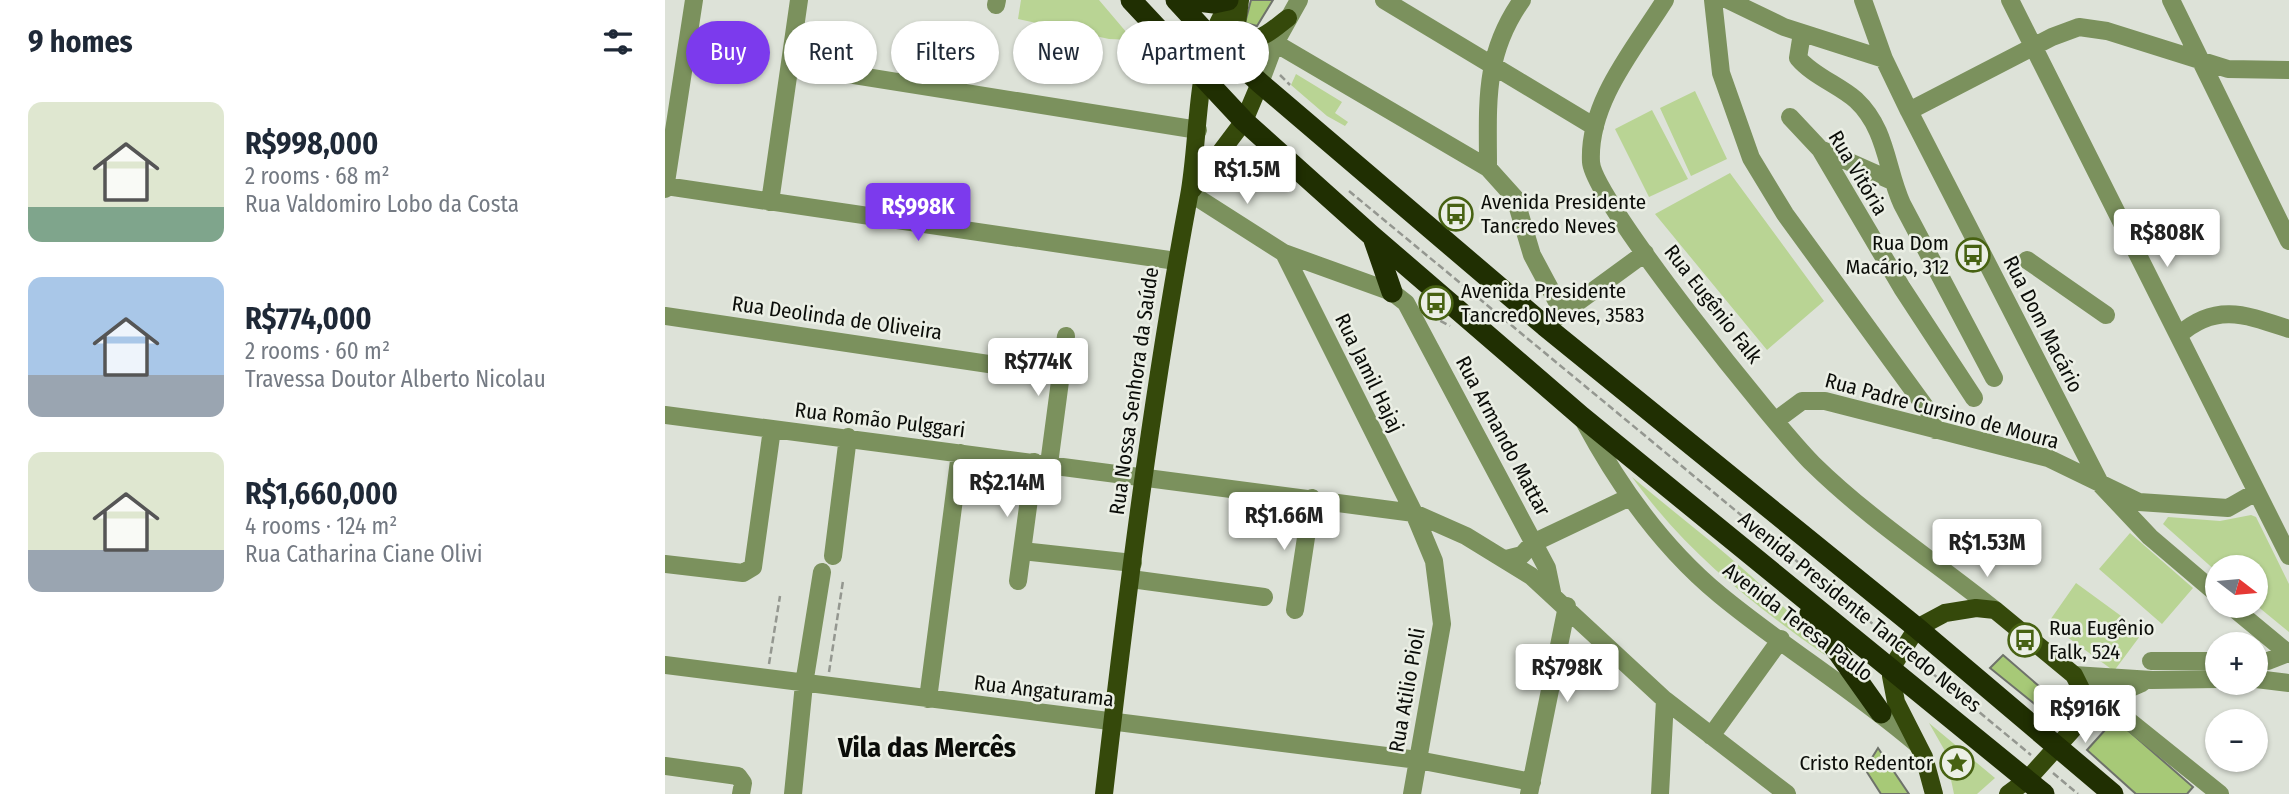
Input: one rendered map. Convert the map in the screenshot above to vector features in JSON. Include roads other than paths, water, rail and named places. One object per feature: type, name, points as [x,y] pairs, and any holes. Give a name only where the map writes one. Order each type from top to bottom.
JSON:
[{"type":"highway","name":"Avenida Presidente Tancredo Neves","points":[[1131,0],[1150,21]]},
{"type":"highway","name":"Avenida Presidente Tancredo Neves","points":[[1176,0],[1195,21]]},
{"type":"highway","points":[[1189,0],[1214,3],[1229,0]]},
{"type":"highway","name":"Avenida Presidente Tancredo Neves","points":[[1209,84],[1244,121],[1371,235],[1582,417],[1795,591],[1898,658],[2040,790]]},
{"type":"highway","name":"Avenida Presidente Tancredo Neves","points":[[1261,84],[1545,326],[1917,628],[2113,794]]},
{"type":"highway","points":[[1371,235],[1399,298]]},
{"type":"highway","points":[[1795,591],[1881,713]]},
{"type":"main road","name":"Rua Nossa Senhora da Saúde","points":[[1220,21],[1229,0]]},
{"type":"main road","points":[[1240,0],[1236,30],[1245,38],[1257,39],[1288,18]]},
{"type":"main road","name":"Rua Nossa Senhora da Saúde","points":[[1104,794],[1144,477],[1176,261],[1190,192],[1203,84]]},
{"type":"main road","points":[[1190,192],[1244,121],[1260,84]]},
{"type":"main road","points":[[1917,744],[1896,702],[1898,658],[1917,628],[1945,613],[1976,608],[1995,610]]},
{"type":"main road","name":"Rua Eugênio Falk","points":[[1995,610],[2074,675]]},
{"type":"main road","points":[[2008,794],[2040,790],[2042,764],[2083,718],[2084,695],[2074,675]]},
{"type":"main road","name":"Avenida Teresa Paulo","points":[[1917,744],[1927,765],[1934,794]]},
{"type":"street","points":[[694,0],[665,187],[1176,261]]},
{"type":"street","points":[[796,21],[799,0]]},
{"type":"street","points":[[1269,59],[1299,0]]},
{"type":"street","points":[[1384,0],[1595,127]]},
{"type":"street","points":[[1489,168],[1492,65],[1496,45],[1522,0]]},
{"type":"street","name":"Rua Eugênio Falk","points":[[1665,0],[1612,85],[1595,127],[1591,157],[1596,179],[1645,253],[1775,421],[1829,479],[1995,610]]},
{"type":"street","points":[[1713,0],[1721,73],[1751,158],[1784,214],[1929,412],[1935,430]]},
{"type":"street","points":[[1728,0],[1801,33],[1884,59]]},
{"type":"street","name":"Rua Dom Macário","points":[[1863,0],[1884,59],[1909,111],[2101,485],[2150,537],[2205,583]]},
{"type":"street","points":[[2010,0],[2289,556]]},
{"type":"street","points":[[2171,0],[2289,241]]},
{"type":"street","points":[[1909,111],[2070,29],[2085,27],[2228,69],[2289,70]]},
{"type":"street","points":[[1801,33],[1798,58],[1857,101],[1872,120],[1888,154],[1890,180],[1994,378]]},
{"type":"street","points":[[1275,43],[1489,168],[1515,198],[1532,255],[1563,313]]},
{"type":"street","points":[[877,79],[1198,130]]},
{"type":"street","points":[[770,202],[788,84]]},
{"type":"street","name":"Rua Vitória","points":[[1790,117],[1820,149],[1870,236],[1975,398]]},
{"type":"street","points":[[1820,149],[1890,180]]},
{"type":"street","points":[[1190,192],[1284,253],[1399,298]]},
{"type":"street","name":"Rua Jamil Hajaj","points":[[1284,253],[1414,513]]},
{"type":"street","points":[[1545,326],[1645,253]]},
{"type":"street","points":[[2027,260],[2106,315]]},
{"type":"street","name":"Rua Armando Mattar","points":[[1399,298],[1547,568],[1552,593]]},
{"type":"street","points":[[2179,335],[2192,323],[2215,314],[2246,315],[2289,329]]},
{"type":"street","name":"Rua Deolinda de Oliveira","points":[[665,316],[1002,366]]},
{"type":"street","points":[[1018,581],[1066,336]]},
{"type":"street","name":"Rua Padre Cursino de Moura","points":[[1775,421],[1802,401],[1813,400],[2048,458],[2139,502],[2228,508],[2256,492]]},
{"type":"street","name":"Rua Romão Pulggari","points":[[665,415],[1414,513],[1467,536],[1506,559],[1552,593],[1665,700],[1787,794]]},
{"type":"street","name":"Avenida Teresa Paulo","points":[[1582,417],[1611,471],[1630,497],[1719,594],[1881,713],[1917,744]]},
{"type":"street","points":[[665,564],[743,573],[753,567],[772,429]]},
{"type":"street","points":[[833,556],[848,437]]},
{"type":"street","points":[[928,699],[960,453]]},
{"type":"street","points":[[1506,559],[1522,555],[1533,543],[1630,497]]},
{"type":"street","points":[[1295,610],[1312,498]]},
{"type":"street","points":[[2150,537],[2155,518],[2174,506]]},
{"type":"street","name":"Rua Atilio Pioli","points":[[1412,794],[1442,624],[1434,561],[1414,513]]},
{"type":"street","points":[[1022,551],[1263,597]]},
{"type":"street","points":[[793,794],[804,684],[822,572]]},
{"type":"street","points":[[1945,613],[1962,598],[1955,578]]},
{"type":"street","points":[[1531,788],[1567,606]]},
{"type":"street","points":[[2245,618],[2289,657]]},
{"type":"street","points":[[1711,736],[1780,639]]},
{"type":"street","points":[[2268,661],[2289,657]]},
{"type":"street","points":[[2268,673],[2289,657]]},
{"type":"street","points":[[2151,661],[2205,661]]},
{"type":"street","name":"Rua Angaturama","points":[[665,665],[1418,760],[1531,788]]},
{"type":"street","points":[[2074,675],[2152,680],[2205,679]]},
{"type":"street","points":[[2083,718],[2103,700],[2152,680]]},
{"type":"street","points":[[2268,680],[2289,683]]},
{"type":"street","points":[[1660,794],[1665,700]]},
{"type":"street","points":[[2103,700],[2220,794]]},
{"type":"street","points":[[665,766],[738,776],[743,783],[741,794]]},
{"type":"place","name":"Avenida Presidente Tancredo Neves","points":[[1456,214]]},
{"type":"place","name":"Rua Dom Macário, 312","points":[[1973,255]]},
{"type":"place","name":"Avenida Presidente Tancredo Neves, 3583","points":[[1436,303]]},
{"type":"place","name":"Rua Eugênio Falk, 524","points":[[2025,640]]},
{"type":"place","name":"Cristo Redentor","points":[[1957,763]]},
{"type":"district","name":"Vila das Mercês","points":[[927,747]]}]
